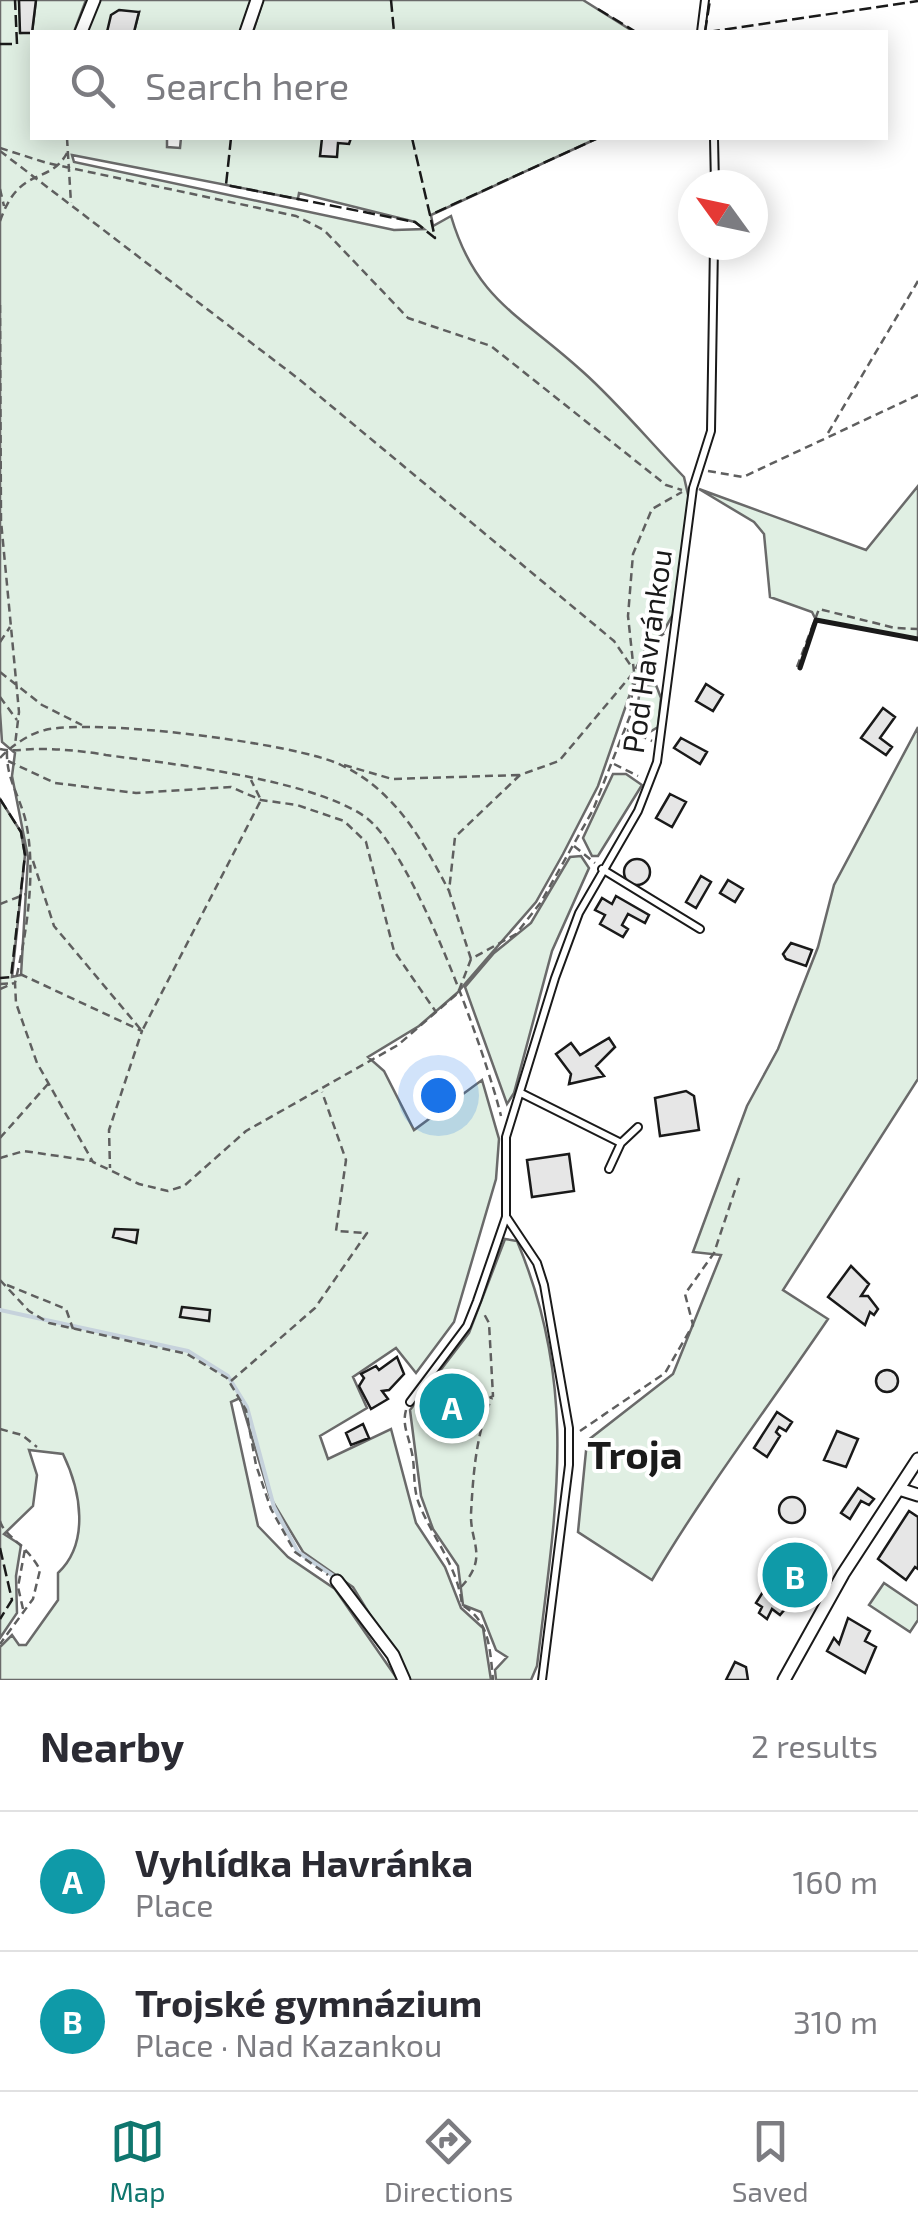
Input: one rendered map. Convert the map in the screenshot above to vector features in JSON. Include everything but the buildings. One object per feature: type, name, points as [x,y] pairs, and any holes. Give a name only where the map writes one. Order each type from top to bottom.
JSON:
[{"type":"street","points":[[83,30],[94,0]]},
{"type":"street","points":[[247,30],[257,0]]},
{"type":"street","points":[[784,1680],[806,1636],[918,1459]]},
{"type":"street","points":[[899,1489],[918,1496]]},
{"type":"street","points":[[337,1582],[393,1655],[404,1680]]},
{"type":"lane","points":[[701,30],[705,0]]},
{"type":"lane","points":[[714,140],[715,170]]},
{"type":"lane","name":"Pod Havránkou","points":[[410,1402],[467,1326],[478,1302],[506,1217],[506,1137],[569,941],[650,782],[660,744],[692,488],[702,470],[711,431],[714,260]]},
{"type":"lane","points":[[602,870],[700,930]]},
{"type":"lane","points":[[521,1093],[621,1143]]},
{"type":"lane","points":[[609,1168],[621,1143],[638,1127]]},
{"type":"lane","points":[[506,1217],[537,1262],[544,1284],[569,1434],[565,1506],[542,1680]]},
{"type":"path","points":[[67,140],[71,205]]},
{"type":"path","points":[[0,149],[296,216],[324,230],[408,318],[491,346],[666,485],[684,491],[692,488]]},
{"type":"path","points":[[0,149],[300,380],[614,642],[634,672]]},
{"type":"path","points":[[0,221],[20,184],[57,164],[66,152]]},
{"type":"path","points":[[0,189],[4,208]]},
{"type":"path","points":[[828,434],[918,281]]},
{"type":"path","points":[[0,306],[1,521],[19,721],[14,746]]},
{"type":"path","points":[[702,470],[743,477],[918,395]]},
{"type":"path","points":[[0,1158],[24,1151],[93,1162],[168,1191],[184,1186],[246,1132],[398,1045],[458,993],[471,960],[516,934],[541,902],[613,764],[626,730],[634,672],[628,616],[633,554],[652,509],[669,495],[692,488]]},
{"type":"path","points":[[797,667],[819,609],[895,628],[918,629]]},
{"type":"path","points":[[0,642],[10,626]]},
{"type":"path","points":[[0,758],[42,730],[111,725],[278,748],[392,778],[520,775],[559,760],[634,672],[648,643],[676,628]]},
{"type":"path","points":[[0,672],[42,704],[84,726]]},
{"type":"path","points":[[0,697],[19,721]]},
{"type":"path","points":[[626,730],[660,744]]},
{"type":"path","points":[[0,749],[70,750],[251,778],[351,808],[380,829],[412,882],[486,1058],[506,1137]]},
{"type":"path","points":[[7,751],[6,774],[24,816],[31,856],[54,926],[142,1031]]},
{"type":"path","points":[[6,760],[56,783],[136,794],[231,787],[261,800],[298,805],[344,821],[366,842],[394,952],[436,1012]]},
{"type":"path","points":[[613,764],[650,782]]},
{"type":"path","points":[[342,765],[405,814],[449,891],[471,960]]},
{"type":"path","points":[[449,891],[454,837],[520,775]]},
{"type":"path","points":[[251,778],[261,800]]},
{"type":"path","points":[[110,1170],[109,1130],[142,1031],[261,800]]},
{"type":"path","points":[[573,845],[602,870]]},
{"type":"path","points":[[31,856],[16,1002],[28,1042],[93,1162]]},
{"type":"path","points":[[0,904],[27,894]]},
{"type":"path","points":[[18,972],[142,1031]]},
{"type":"path","points":[[0,987],[15,983]]},
{"type":"path","points":[[0,1138],[49,1082]]},
{"type":"path","points":[[230,1382],[314,1308],[367,1232],[336,1231],[346,1160],[322,1090]]},
{"type":"path","points":[[569,1434],[589,1429],[665,1374],[693,1326],[685,1294],[714,1253],[740,1175]]},
{"type":"path","points":[[0,1280],[29,1311],[73,1330],[186,1354],[210,1364],[230,1382],[246,1410],[256,1464],[271,1510],[295,1552],[337,1582]]},
{"type":"path","points":[[5,1284],[66,1309],[73,1330]]},
{"type":"path","points":[[460,1588],[469,1578],[480,1546],[470,1520],[475,1469],[493,1396],[488,1324],[478,1302]]},
{"type":"path","points":[[493,1396],[474,1406],[452,1396],[427,1407],[410,1402],[404,1428],[412,1450],[415,1492],[460,1588],[462,1605],[480,1615],[485,1626],[493,1680]]},
{"type":"path","points":[[0,1429],[26,1437],[36,1447]]},
{"type":"path","points":[[0,1520],[5,1534],[26,1547],[40,1570],[33,1599],[0,1644]]},
{"type":"path","points":[[23,1611],[18,1587],[26,1547]]},
{"type":"green space","points":[[0,0],[19,0],[21,33],[30,32],[30,140],[167,140],[167,147],[180,148],[181,140],[594,140],[431,215],[433,226],[451,216],[461,245],[487,288],[595,383],[684,477],[689,499],[673,614],[631,691],[598,786],[536,902],[457,993],[419,1026],[368,1057],[384,1071],[414,1130],[482,1080],[499,1139],[496,1179],[454,1322],[416,1373],[396,1348],[353,1377],[367,1408],[320,1436],[328,1459],[391,1429],[416,1523],[445,1567],[461,1608],[483,1628],[491,1680],[410,1680],[353,1587],[303,1552],[270,1497],[240,1398],[231,1402],[258,1526],[288,1557],[335,1589],[398,1680],[0,1680],[0,1647],[12,1635],[19,1645],[26,1645],[58,1600],[58,1573],[75,1547],[79,1516],[74,1484],[63,1454],[29,1450],[37,1475],[33,1506],[4,1534],[21,1545],[16,1576],[17,1613],[0,1638],[0,799],[21,832],[25,855],[12,977],[21,975],[28,857],[12,776],[15,753],[2,742]],"holes":[[[72,155],[298,199],[299,193],[415,222],[424,229],[394,230],[74,162]]]},
{"type":"green space","points":[[36,0],[86,0],[75,30],[32,30]]},
{"type":"green space","points":[[99,0],[251,0],[241,30],[134,30],[139,12],[108,30],[88,30]]},
{"type":"green space","points":[[263,0],[583,0],[631,30],[254,30]]},
{"type":"green space","points":[[918,486],[918,639],[816,620],[812,612],[770,597],[764,534],[754,522],[699,489],[866,550]]},
{"type":"green space","points":[[647,685],[656,685],[661,698],[658,727],[648,733],[633,729],[640,691]]},
{"type":"green space","points":[[918,727],[918,1079],[783,1290],[828,1319],[715,1481],[652,1580],[578,1532],[587,1441],[673,1374],[721,1255],[693,1252],[747,1106],[778,1049],[818,947],[834,885]]},
{"type":"green space","points":[[613,774],[626,774],[642,785],[598,856],[592,856],[583,838]]},
{"type":"green space","points":[[581,856],[589,868],[552,951],[514,1093],[507,1104],[465,987],[494,953],[531,923],[570,857]]},
{"type":"green space","points":[[505,1239],[517,1241],[537,1296],[556,1401],[555,1504],[537,1666],[531,1680],[496,1680],[495,1670],[507,1657],[496,1650],[481,1612],[463,1605],[458,1566],[433,1529],[421,1496],[410,1410],[469,1333]]},
{"type":"green space","points":[[884,1583],[918,1606],[918,1620],[910,1632],[869,1605]]},
{"type":"waterway","points":[[0,1310],[188,1351],[228,1376],[247,1407],[274,1507],[298,1552],[335,1577]]},
{"type":"waterway","points":[[346,1585],[365,1609]]},
{"type":"fence","points":[[0,44],[17,44],[15,0]]},
{"type":"fence","points":[[391,0],[394,30]]},
{"type":"fence","points":[[705,30],[710,0]]},
{"type":"fence","points":[[722,30],[918,1]]},
{"type":"fence","points":[[598,9],[633,30]]},
{"type":"fence","points":[[231,140],[226,185],[415,222],[435,238],[430,215]]},
{"type":"fence","points":[[412,140],[430,215],[594,140]]},
{"type":"fence","points":[[0,799],[21,832],[25,855],[11,977],[0,978]]},
{"type":"fence","points":[[0,1548],[12,1600],[0,1619]]},
{"type":"wall","points":[[800,668],[816,620],[918,639]]},
{"type":"place","name":"Vyhlídka Havránka","points":[[452,1406]]},
{"type":"place","name":"Trojské gymnázium","points":[[795,1575]]},
{"type":"district","name":"Troja","points":[[635,1453]]}]
